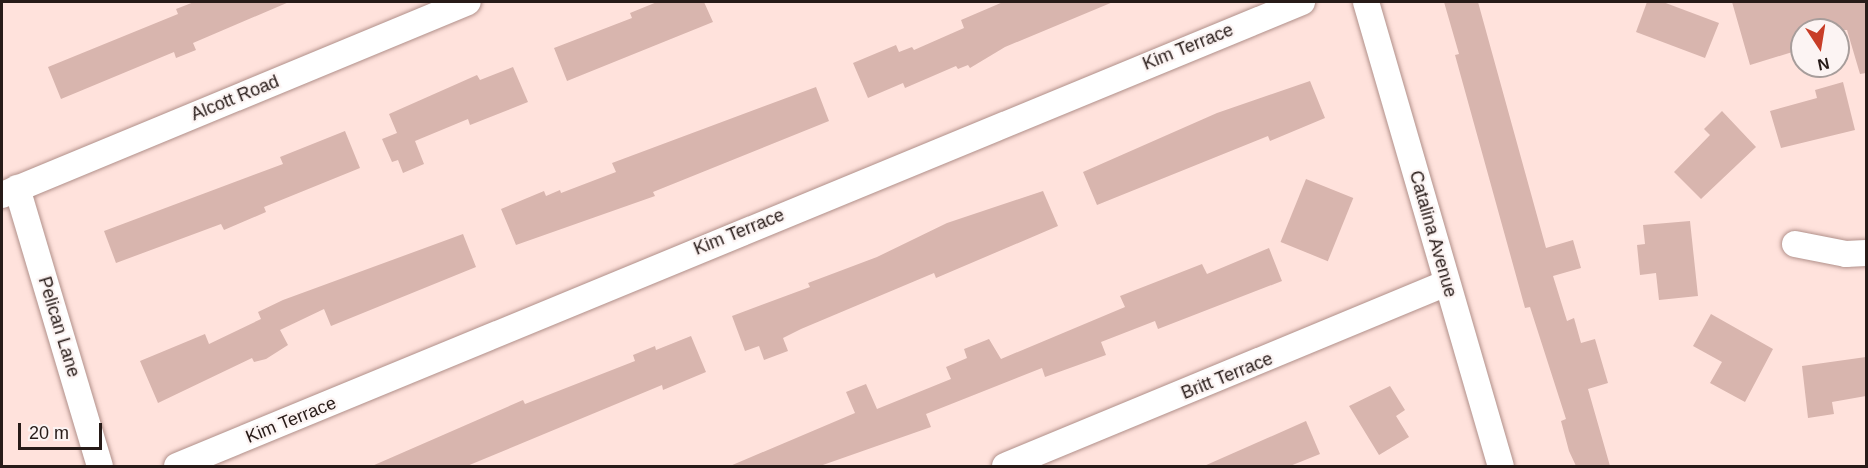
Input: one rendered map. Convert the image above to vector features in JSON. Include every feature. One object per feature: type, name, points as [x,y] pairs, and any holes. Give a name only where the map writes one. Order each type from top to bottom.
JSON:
[{"type":"street","name":"Alcott Road","points":[[9,191],[468,2]]},
{"type":"street","name":"Kim Terrace","points":[[177,466],[1302,2]]},
{"type":"street","name":"Catalina Avenue","points":[[1366,2],[1501,466]]},
{"type":"street","name":"Pelican Lane","points":[[9,191],[100,466]]},
{"type":"street","points":[[1795,244],[1846,254],[1866,253]]},
{"type":"street","name":"Britt Terrace","points":[[1005,466],[1447,283]]},
{"type":"building","points":[[194,2],[289,2],[193,43],[196,50],[176,58],[174,52],[61,99],[48,67],[178,14],[176,9]]},
{"type":"building","points":[[657,2],[704,2],[713,22],[567,81],[554,48],[632,18],[630,13]]},
{"type":"building","points":[[1003,2],[1113,2],[1005,47],[970,68],[968,65],[958,69],[956,66],[905,88],[903,83],[868,98],[853,63],[896,45],[899,52],[912,47],[914,50],[964,28],[961,20]]},
{"type":"building","points":[[1444,2],[1478,2],[1546,248],[1573,240],[1581,268],[1553,276],[1567,321],[1574,318],[1581,343],[1595,339],[1608,383],[1588,389],[1610,466],[1576,466],[1569,451],[1561,421],[1566,419],[1530,307],[1525,308],[1455,55],[1459,54]]},
{"type":"building","points":[[1647,2],[1663,2],[1719,23],[1705,58],[1636,32]]},
{"type":"building","points":[[1732,2],[1866,2],[1866,73],[1860,74],[1850,40],[1850,18],[1790,18],[1790,53],[1750,65]]},
{"type":"building","points":[[513,67],[528,102],[470,125],[468,119],[415,141],[424,164],[403,173],[398,160],[392,162],[382,139],[397,133],[389,114],[477,75],[480,80]]},
{"type":"building","points":[[1310,81],[1325,118],[1270,141],[1268,136],[1097,205],[1083,172],[1217,113]]},
{"type":"building","points":[[1843,82],[1855,130],[1781,148],[1770,111],[1817,98],[1815,90]]},
{"type":"building","points":[[816,87],[829,121],[653,192],[655,196],[516,245],[501,209],[544,191],[546,196],[560,190],[561,193],[616,172],[612,163]]},
{"type":"building","points":[[1722,111],[1756,147],[1701,199],[1674,172],[1710,135],[1704,129]]},
{"type":"building","points":[[345,131],[360,168],[264,207],[266,212],[224,230],[221,224],[116,263],[104,231],[283,164],[280,157]]},
{"type":"building","points":[[1306,179],[1353,198],[1328,261],[1281,242]]},
{"type":"building","points":[[1043,191],[1058,226],[936,278],[934,273],[801,329],[783,338],[788,351],[764,360],[759,346],[745,351],[732,316],[810,287],[808,283],[877,257],[947,223]]},
{"type":"building","points":[[1690,221],[1698,296],[1659,300],[1656,273],[1640,275],[1637,245],[1645,244],[1643,225]]},
{"type":"building","points":[[463,234],[476,267],[331,326],[324,309],[280,330],[288,345],[266,359],[254,362],[252,358],[158,403],[140,361],[205,334],[209,344],[261,319],[258,312],[283,300]]},
{"type":"building","points":[[1269,248],[1282,281],[1158,329],[1155,321],[1101,342],[1106,355],[1045,377],[1042,368],[926,414],[931,427],[820,466],[730,466],[855,413],[846,392],[866,384],[877,409],[951,379],[946,367],[967,358],[964,349],[989,339],[1001,359],[1125,307],[1120,296],[1202,264],[1207,274]]},
{"type":"building","points":[[1711,314],[1773,349],[1745,402],[1710,383],[1722,362],[1693,346]]},
{"type":"building","points":[[691,336],[706,372],[663,390],[662,385],[467,466],[372,466],[523,400],[525,404],[635,361],[633,355],[655,346],[656,350]]},
{"type":"building","points":[[1866,357],[1866,396],[1832,402],[1834,414],[1808,418],[1802,366]]},
{"type":"building","points":[[1390,386],[1405,410],[1396,416],[1409,437],[1379,455],[1349,406]]},
{"type":"building","points":[[1306,421],[1320,454],[1290,466],[1204,466]]}]
